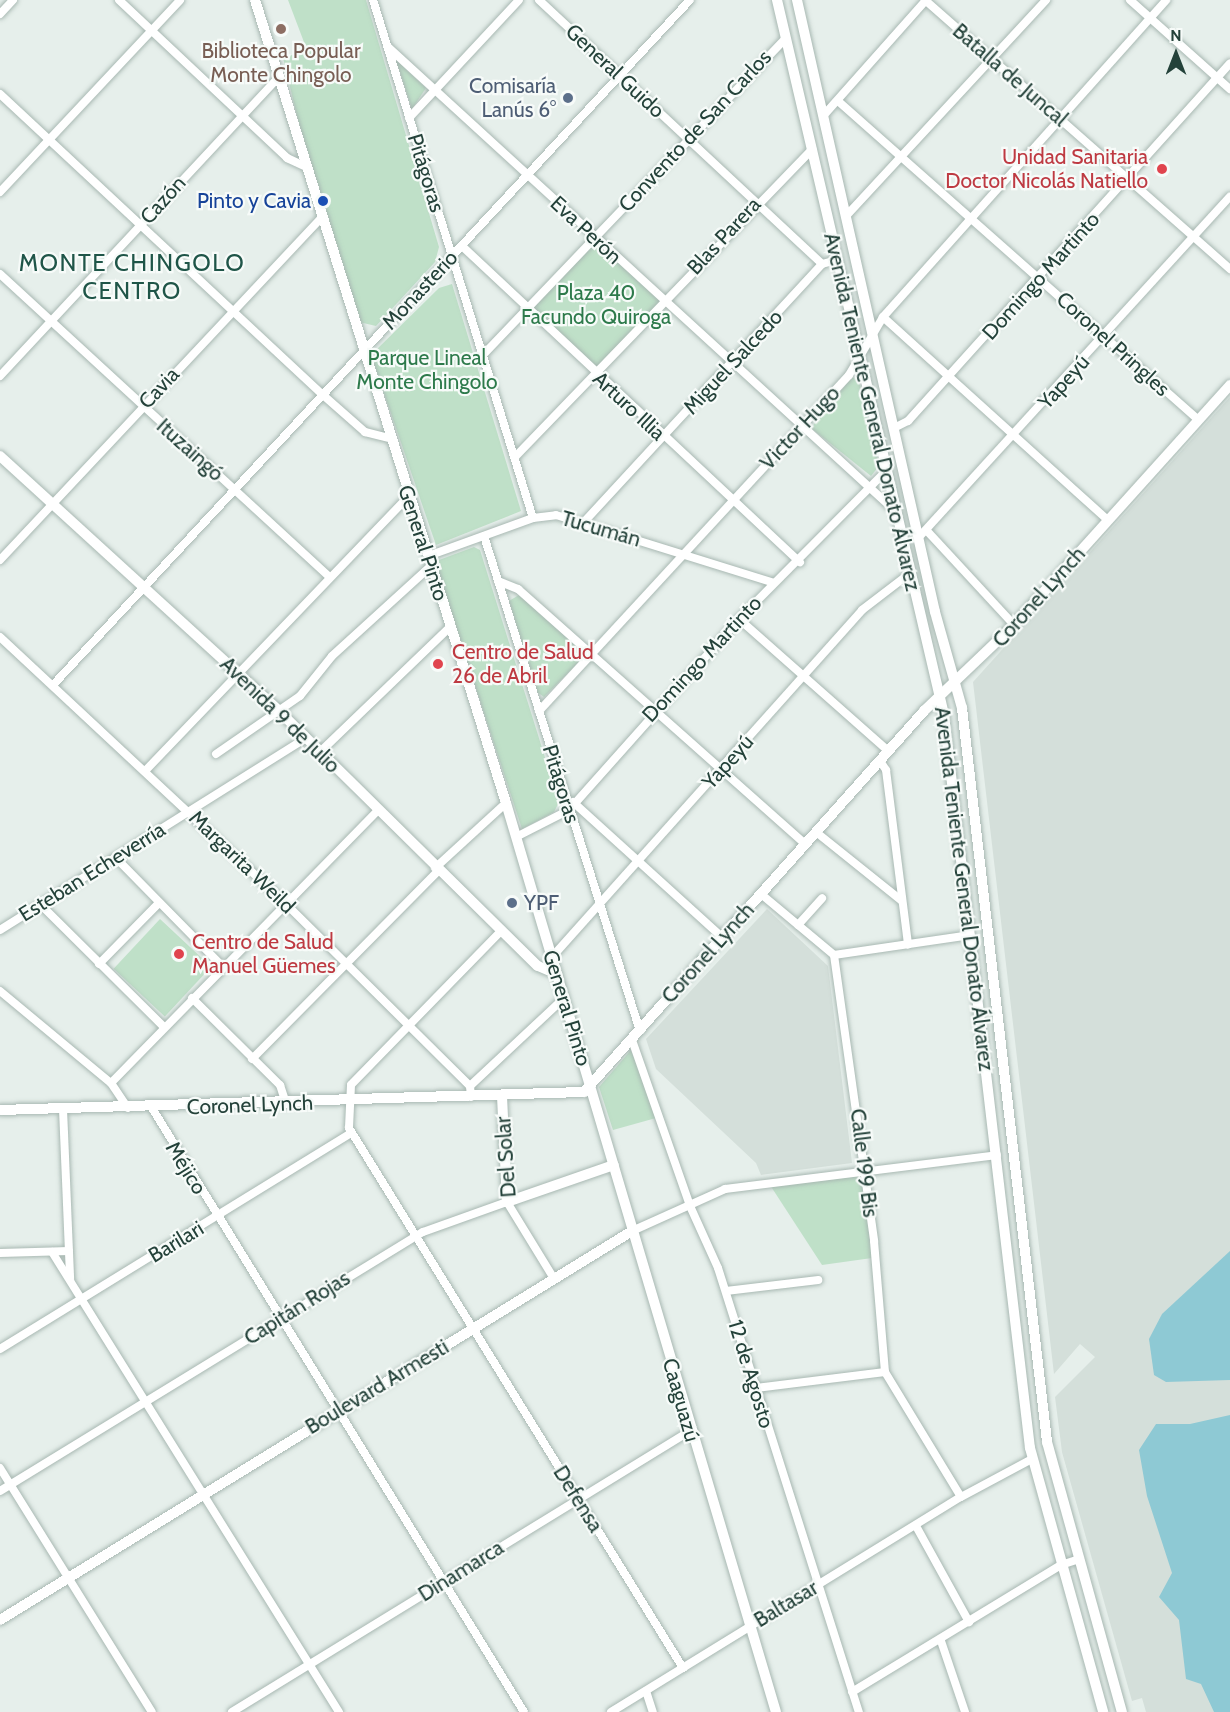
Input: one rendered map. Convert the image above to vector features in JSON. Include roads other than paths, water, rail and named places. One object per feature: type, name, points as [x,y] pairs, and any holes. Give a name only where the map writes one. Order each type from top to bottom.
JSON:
[{"type":"main road","name":"General Pinto","points":[[255,0],[362,354],[506,803],[591,1087]]},
{"type":"main road","name":"Avenida Teniente General Donato Álvarez","points":[[777,0],[884,473],[940,697],[971,935],[1032,1459],[1103,1712]]},
{"type":"main road","name":"Avenida Teniente General Donato Álvarez","points":[[800,1],[872,335],[923,534],[922,550],[955,685],[972,785],[1046,1433],[1122,1712]]},
{"type":"main road","name":"Coronel Lynch","points":[[0,1110],[347,1102],[471,1091],[502,1096],[579,1094],[591,1087],[888,751],[1014,625],[1230,385]]},
{"type":"main road","name":"Avenida 9 de Julio","points":[[0,456],[279,711],[546,974],[557,974]]},
{"type":"main road","name":"Caaguazú","points":[[591,1087],[690,1431],[776,1712]]},
{"type":"main road","name":"Del Solar","points":[[502,1096],[507,1202]]},
{"type":"main road","name":"Capitán Rojas","points":[[507,1202],[614,1165]]},
{"type":"main road","name":"Boulevard Armesti","points":[[0,1620],[553,1277],[632,1231]]},
{"type":"street","points":[[0,14],[13,0]]},
{"type":"street","points":[[119,0],[287,158],[306,167]]},
{"type":"street","points":[[0,192],[180,0]]},
{"type":"street","name":"Pitágoras","points":[[373,0],[533,518]]},
{"type":"street","points":[[409,118],[519,0]]},
{"type":"street","name":"General Guido","points":[[539,0],[822,264]]},
{"type":"street","name":"Monasterio","points":[[53,685],[690,0]]},
{"type":"street","points":[[824,115],[926,0]]},
{"type":"street","name":"Batalla de Juncal","points":[[926,0],[1230,269]]},
{"type":"street","points":[[847,215],[994,60],[1046,0]]},
{"type":"street","points":[[1130,0],[1230,89]]},
{"type":"street","name":"Victor Hugo","points":[[539,711],[803,425],[860,360],[884,317],[1166,0]]},
{"type":"street","name":"Convento de San Carlos","points":[[482,356],[786,38]]},
{"type":"street","name":"Eva Perón","points":[[388,47],[528,174],[731,365],[803,425],[870,490],[893,509]]},
{"type":"street","name":"Domingo Martinto","points":[[894,428],[909,421],[1230,64]]},
{"type":"street","name":"Cazón","points":[[0,376],[278,78]]},
{"type":"street","points":[[0,94],[323,396],[365,432],[389,438]]},
{"type":"street","name":"Coronel Pringles","points":[[838,101],[1198,420]]},
{"type":"street","name":"Blas Parera","points":[[515,458],[755,203],[812,149]]},
{"type":"street","name":"Yapeyú","points":[[923,534],[1015,437],[1230,197]]},
{"type":"street","name":"Cavia","points":[[0,560],[142,406],[321,218]]},
{"type":"street","name":"Arturo Illia","points":[[462,246],[663,437],[800,562]]},
{"type":"street","points":[[822,264],[837,260]]},
{"type":"street","name":"Miguel Salcedo","points":[[584,522],[822,264]]},
{"type":"street","name":"Ituzaingó","points":[[0,274],[328,576]]},
{"type":"street","points":[[884,317],[948,378],[1108,520]]},
{"type":"street","name":"Domingo Martinto","points":[[516,837],[571,806],[655,709],[739,619],[774,583],[800,562],[884,473]]},
{"type":"street","points":[[146,770],[328,576],[408,497]]},
{"type":"street","name":"Tucumán","points":[[429,561],[484,536],[533,518],[556,515],[774,583]]},
{"type":"street","points":[[923,534],[1014,625]]},
{"type":"street","name":"Pitágoras","points":[[484,536],[571,806],[598,906],[640,1031]]},
{"type":"street","points":[[922,550],[934,545]]},
{"type":"street","points":[[216,754],[279,711],[429,561]]},
{"type":"street","name":"Yapeyú","points":[[552,957],[862,610],[909,574]]},
{"type":"street","points":[[498,581],[518,589],[805,844]]},
{"type":"street","points":[[739,619],[888,751]]},
{"type":"street","points":[[320,752],[451,626]]},
{"type":"street","name":"Margarita Weild","points":[[0,637],[189,810],[285,903],[471,1091]]},
{"type":"street","name":"Esteban Echeverría","points":[[0,930],[306,738]]},
{"type":"street","points":[[880,761],[886,770],[908,945]]},
{"type":"street","points":[[252,1059],[437,869],[506,803]]},
{"type":"street","points":[[571,806],[639,861],[722,937]]},
{"type":"street","points":[[111,1083],[163,1026],[378,810]]},
{"type":"street","points":[[816,832],[902,901]]},
{"type":"street","points":[[116,858],[222,966]]},
{"type":"street","points":[[761,894],[834,955],[971,935]]},
{"type":"street","points":[[798,925],[822,898]]},
{"type":"street","points":[[99,964],[159,903]]},
{"type":"street","points":[[41,905],[163,1026]]},
{"type":"street","points":[[351,1133],[347,1102],[351,1085],[502,930]]},
{"type":"street","name":"Calle 199 Bis","points":[[834,955],[866,1170],[885,1372]]},
{"type":"street","points":[[0,991],[111,1083],[128,1108]]},
{"type":"street","points":[[192,998],[284,1090],[286,1104]]},
{"type":"street","points":[[471,1091],[564,998]]},
{"type":"street","name":"12 de Agosto","points":[[632,1040],[690,1206],[726,1292],[859,1712]]},
{"type":"street","name":"Méjico","points":[[152,1108],[217,1217],[524,1712]]},
{"type":"street","points":[[63,1109],[70,1281]]},
{"type":"street","name":"Barilari","points":[[0,1349],[351,1133]]},
{"type":"street","name":"Defensa","points":[[351,1133],[683,1668]]},
{"type":"street","name":"Boulevard Armesti","points":[[632,1231],[719,1191],[766,1182],[997,1155]]},
{"type":"street","name":"Capitán Rojas","points":[[0,1491],[415,1236],[507,1202]]},
{"type":"street","name":"Del Solar","points":[[507,1202],[553,1277]]},
{"type":"street","points":[[52,1251],[339,1712]]},
{"type":"street","points":[[0,1253],[69,1251]]},
{"type":"street","points":[[726,1292],[818,1280]]},
{"type":"street","points":[[756,1388],[885,1372],[961,1497]]},
{"type":"street","name":"Dinamarca","points":[[232,1712],[690,1431]]},
{"type":"street","name":"Baltasar","points":[[611,1712],[961,1497],[1032,1459]]},
{"type":"street","points":[[0,1468],[152,1712]]},
{"type":"street","points":[[916,1526],[969,1622]]},
{"type":"street","points":[[852,1692],[941,1641],[1061,1565],[1080,1559]]},
{"type":"street","points":[[941,1641],[965,1712]]},
{"type":"street","points":[[646,1691],[653,1712]]},
{"type":"water","points":[[1230,1251],[1230,1380],[1166,1382],[1154,1375],[1149,1339],[1162,1314]]},
{"type":"water","points":[[1230,1415],[1230,1712],[1214,1712],[1201,1684],[1186,1679],[1179,1620],[1159,1597],[1172,1573],[1147,1496],[1139,1450],[1156,1424],[1190,1424]]},
{"type":"place","name":"Biblioteca Popular Monte Chingolo","points":[[281,29]]},
{"type":"place","name":"Comisaría Lanús 6°","points":[[568,98]]},
{"type":"place","name":"Unidad Sanitaria Doctor Nicolás Natiello","points":[[1162,169]]},
{"type":"place","name":"Pinto y Cavia","points":[[323,201]]},
{"type":"place","name":"Centro de Salud 26 de Abril","points":[[438,664]]},
{"type":"place","name":"YPF","points":[[512,903]]},
{"type":"place","name":"Centro de Salud Manuel Güemes","points":[[179,954]]},
{"type":"district","name":"MONTE CHINGOLO CENTRO","points":[[132,277]]},
{"type":"park label","name":"Plaza 40 Facundo Quiroga","points":[[596,305]]},
{"type":"park label","name":"Parque Lineal Monte Chingolo","points":[[427,370]]}]
